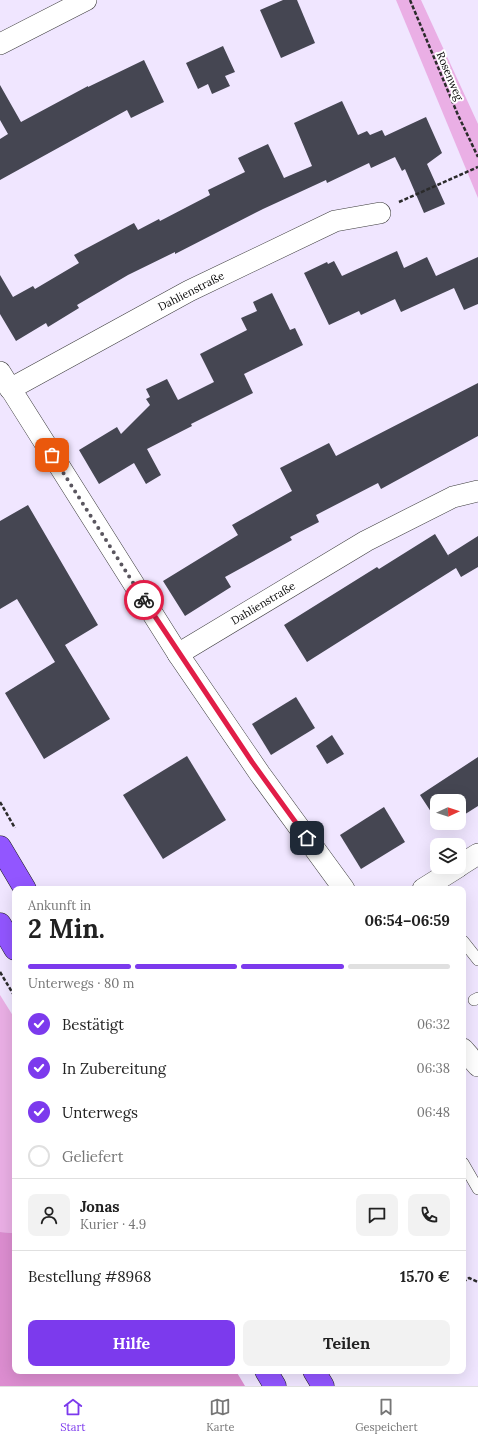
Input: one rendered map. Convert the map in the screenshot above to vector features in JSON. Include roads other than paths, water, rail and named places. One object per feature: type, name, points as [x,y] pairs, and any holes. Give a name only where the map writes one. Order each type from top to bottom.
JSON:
[{"type":"main road","points":[[0,847],[23,886]]},
{"type":"main road","points":[[0,924],[12,944]]},
{"type":"main road","points":[[268,1374],[275,1386]]},
{"type":"main road","points":[[316,1374],[323,1386]]},
{"type":"street","points":[[0,44],[86,0]]},
{"type":"street","name":"Dahlienstraße","points":[[342,886],[260,774],[178,654],[5,380],[335,222],[380,213]]},
{"type":"street","name":"Dahlienstraße","points":[[178,654],[366,540],[453,497],[478,491]]},
{"type":"street","points":[[466,862],[478,854]]},
{"type":"street","points":[[428,886],[447,874]]},
{"type":"street","points":[[466,1052],[478,1066]]},
{"type":"lane","points":[[466,945],[478,960]]},
{"type":"lane","points":[[466,1168],[478,1189]]}]
